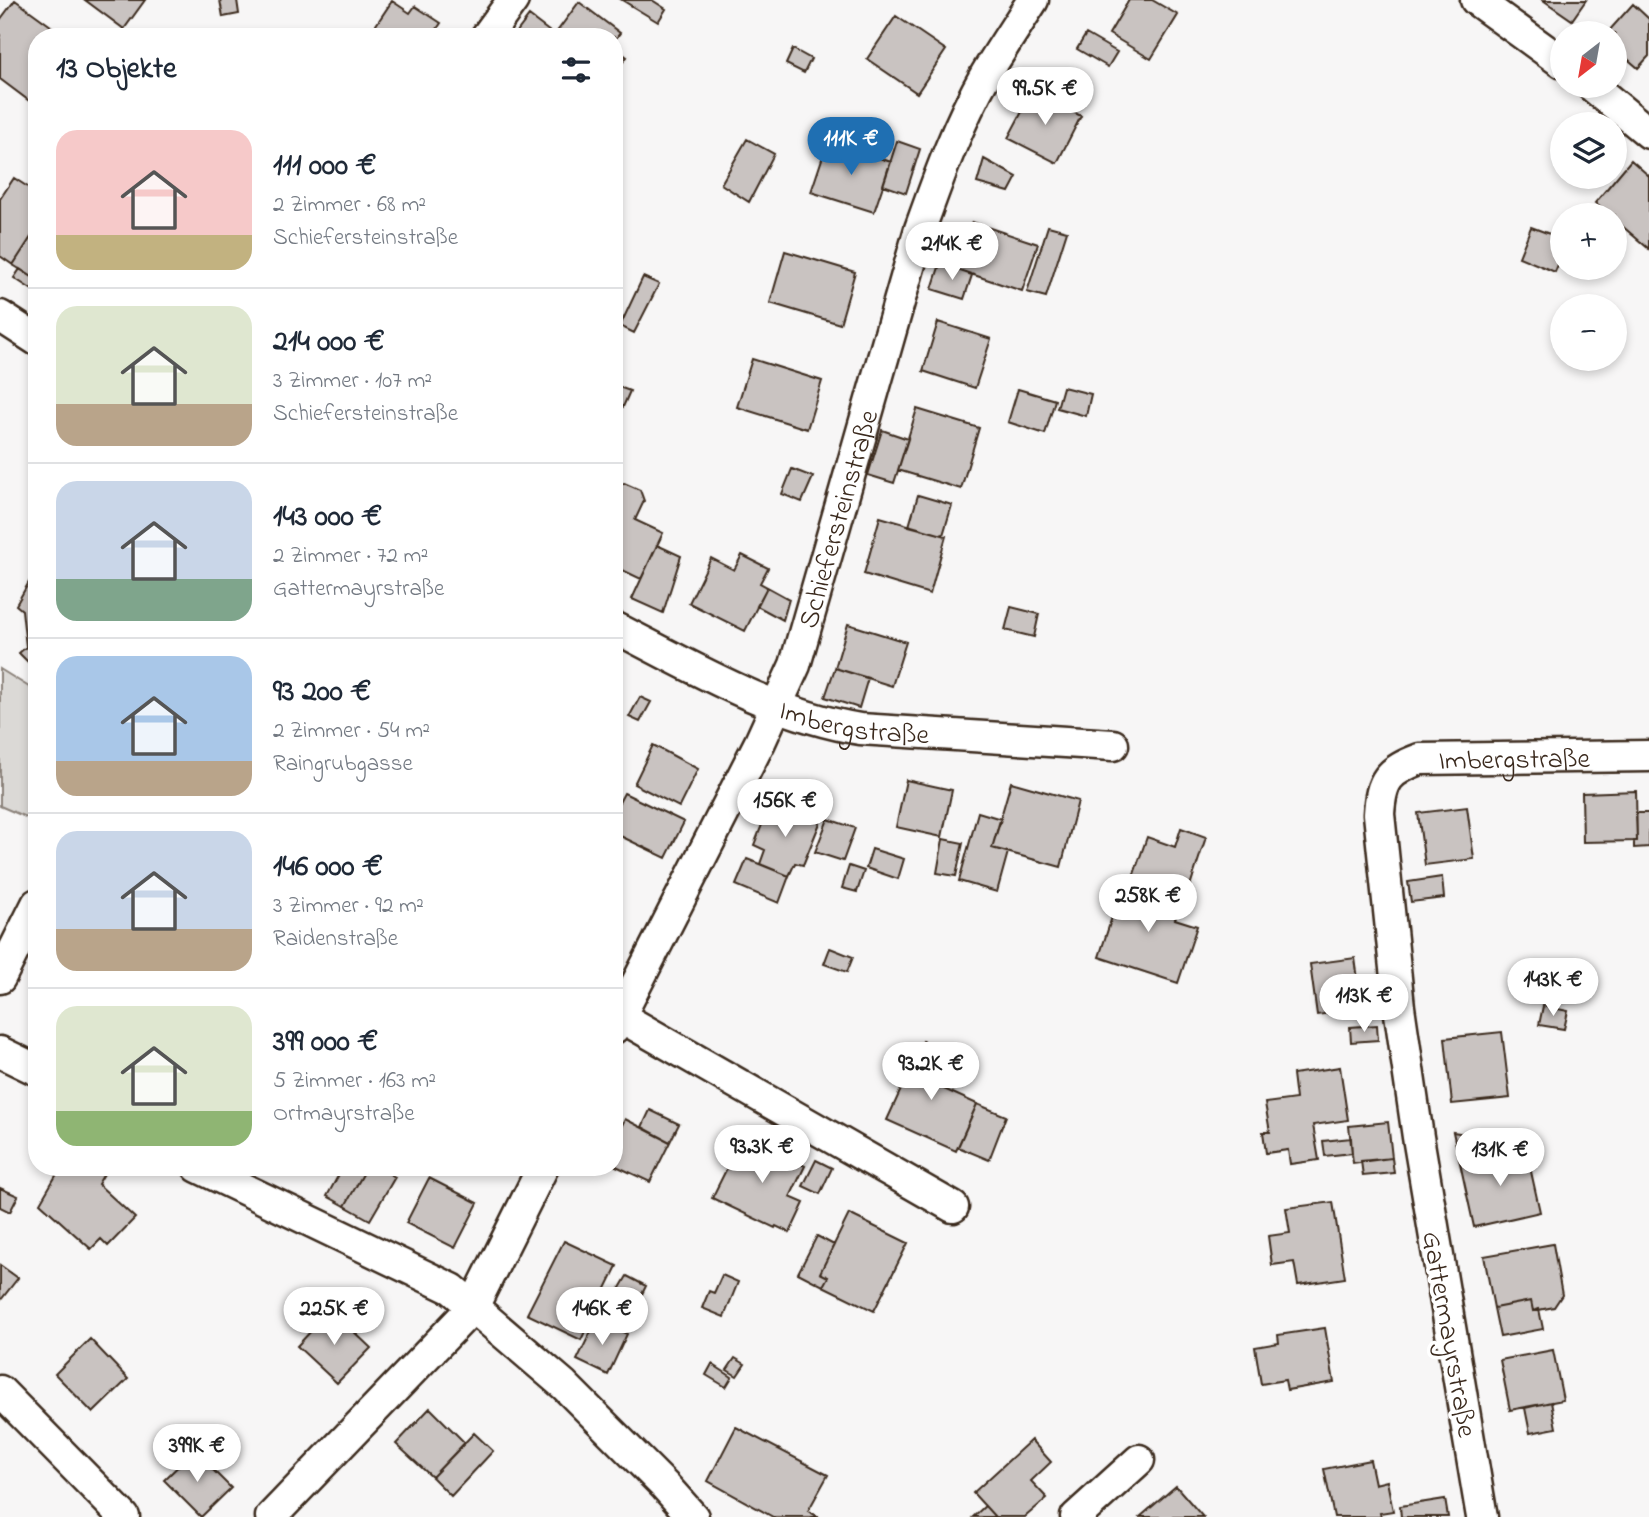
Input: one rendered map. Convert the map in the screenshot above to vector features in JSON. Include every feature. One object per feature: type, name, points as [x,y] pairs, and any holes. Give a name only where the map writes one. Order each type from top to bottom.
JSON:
[{"type":"street","points":[[493,28],[513,0]]},
{"type":"street","name":"Schiefersteinstraße","points":[[623,1005],[777,704],[794,665],[920,229],[937,179],[986,73],[1033,0]]},
{"type":"street","points":[[1476,0],[1550,54]]},
{"type":"street","points":[[1607,98],[1649,132]]},
{"type":"street","points":[[0,316],[28,334]]},
{"type":"street","name":"Imbergstraße","points":[[623,632],[737,689],[826,724],[860,729],[1113,745]]},
{"type":"street","name":"Imbergstraße","points":[[1386,778],[1401,766],[1420,759],[1649,756]]},
{"type":"street","name":"Gattermayrstraße","points":[[1386,778],[1380,795],[1379,814],[1399,1007],[1422,1162],[1482,1517]]},
{"type":"street","points":[[0,978],[28,922]]},
{"type":"street","points":[[623,1023],[953,1207]]},
{"type":"street","points":[[0,1052],[28,1066]]},
{"type":"street","points":[[217,1176],[452,1289],[564,1385],[666,1487],[692,1517]]},
{"type":"street","points":[[271,1517],[473,1307],[539,1176]]},
{"type":"street","points":[[0,1391],[124,1517]]},
{"type":"street","points":[[1076,1517],[1139,1460]]},
{"type":"shaded area","points":[[0,669],[28,686],[28,818],[0,806]]},
{"type":"building","points":[[15,0],[54,28],[28,28],[28,100],[0,79],[0,20]]},
{"type":"building","points":[[85,0],[145,0],[123,28]]},
{"type":"building","points":[[220,0],[237,0],[239,14],[223,17]]},
{"type":"building","points":[[622,0],[652,0],[666,9],[658,22]]},
{"type":"building","points":[[1129,0],[1152,0],[1178,15],[1151,59],[1109,34]]},
{"type":"building","points":[[1543,0],[1586,0],[1572,20]]},
{"type":"building","points":[[392,1],[410,13],[415,6],[441,23],[438,28],[374,28]]},
{"type":"building","points":[[579,2],[613,28],[560,28]]},
{"type":"building","points":[[1633,4],[1649,19],[1649,56],[1638,68],[1628,59],[1628,21],[1618,21]]},
{"type":"building","points":[[529,16],[545,28],[520,28]]},
{"type":"building","points":[[896,16],[946,50],[917,93],[867,59]]},
{"type":"building","points":[[1086,34],[1117,52],[1108,67],[1077,49]]},
{"type":"building","points":[[793,49],[811,59],[804,73],[786,64]]},
{"type":"building","points":[[1033,91],[1081,116],[1057,163],[1008,138]]},
{"type":"building","points":[[747,139],[774,154],[749,202],[721,184]]},
{"type":"building","points":[[828,141],[891,162],[874,212],[811,192]]},
{"type":"building","points":[[897,141],[920,149],[906,193],[883,185]]},
{"type":"building","points":[[984,159],[1017,177],[1009,192],[977,183]]},
{"type":"building","points":[[1631,160],[1649,176],[1649,249],[1627,230],[1627,203],[1595,203],[1607,189],[1627,189],[1627,165]]},
{"type":"building","points":[[14,178],[28,187],[28,242],[13,265],[0,256],[0,199]]},
{"type":"building","points":[[972,222],[1038,244],[1022,291],[956,269]]},
{"type":"building","points":[[1048,226],[1067,231],[1046,297],[1027,292]]},
{"type":"building","points":[[1531,227],[1550,234],[1550,270],[1519,257]]},
{"type":"building","points":[[28,242],[28,274],[13,265]]},
{"type":"building","points":[[785,251],[855,272],[840,324],[770,303]]},
{"type":"building","points":[[940,264],[972,275],[964,299],[932,289]]},
{"type":"building","points":[[20,269],[28,274],[28,287],[14,278]]},
{"type":"building","points":[[643,277],[659,284],[634,333],[623,328],[623,320]]},
{"type":"building","points":[[938,322],[991,339],[975,388],[923,371]]},
{"type":"building","points":[[752,359],[822,381],[807,429],[737,407]]},
{"type":"building","points":[[1063,387],[1091,394],[1086,416],[1057,408]]},
{"type":"building","points":[[623,388],[630,391],[623,407]]},
{"type":"building","points":[[1018,389],[1055,400],[1045,434],[1008,422]]},
{"type":"building","points":[[917,409],[979,428],[961,489],[898,470]]},
{"type":"building","points":[[882,430],[908,439],[894,483],[868,475]]},
{"type":"building","points":[[792,469],[813,477],[802,502],[782,494]]},
{"type":"building","points":[[623,483],[640,490],[644,501],[635,520],[663,533],[641,579],[623,570]]},
{"type":"building","points":[[918,495],[952,505],[943,535],[909,526]]},
{"type":"building","points":[[880,517],[946,536],[930,594],[864,574]]},
{"type":"building","points":[[657,545],[681,556],[663,613],[632,599]]},
{"type":"building","points":[[742,555],[768,568],[760,583],[767,587],[745,631],[689,603],[711,558],[734,570]]},
{"type":"building","points":[[28,584],[28,662],[19,653],[26,647],[22,610],[16,605]]},
{"type":"building","points":[[767,587],[789,599],[783,620],[757,606]]},
{"type":"building","points":[[1011,607],[1039,614],[1034,637],[1005,630]]},
{"type":"building","points":[[848,624],[906,642],[892,686],[835,668]]},
{"type":"building","points":[[835,668],[868,678],[859,708],[825,697]]},
{"type":"building","points":[[640,697],[651,702],[640,722],[629,717]]},
{"type":"building","points":[[653,745],[698,769],[679,807],[634,784]]},
{"type":"building","points":[[906,780],[952,790],[942,837],[896,827]]},
{"type":"building","points":[[1011,782],[1078,801],[1061,867],[992,848]]},
{"type":"building","points":[[1636,791],[1637,841],[1583,842],[1582,793]]},
{"type":"building","points":[[624,793],[684,822],[666,858],[623,837]]},
{"type":"building","points":[[771,802],[820,823],[803,865],[795,863],[789,876],[760,864],[765,850],[754,845]]},
{"type":"building","points":[[1467,807],[1474,859],[1425,865],[1418,813]]},
{"type":"building","points":[[978,812],[1001,819],[992,848],[1008,852],[997,892],[959,881]]},
{"type":"building","points":[[1636,813],[1649,813],[1649,847],[1634,848],[1634,841],[1637,841]]},
{"type":"building","points":[[828,819],[855,828],[843,861],[815,852]]},
{"type":"building","points":[[1181,828],[1206,837],[1187,895],[1133,877],[1147,837],[1175,847]]},
{"type":"building","points":[[943,839],[963,843],[956,876],[937,873]]},
{"type":"building","points":[[872,849],[904,859],[898,879],[866,868]]},
{"type":"building","points":[[747,859],[789,876],[779,903],[736,885]]},
{"type":"building","points":[[849,866],[864,871],[857,892],[842,888]]},
{"type":"building","points":[[1442,877],[1444,898],[1411,902],[1408,882]]},
{"type":"building","points":[[1123,883],[1181,902],[1175,919],[1197,926],[1178,983],[1099,957]]},
{"type":"building","points":[[830,948],[853,957],[847,972],[824,964]]},
{"type":"building","points":[[1355,958],[1362,1009],[1317,1015],[1310,964]]},
{"type":"building","points":[[1543,1006],[1568,1011],[1564,1029],[1539,1025]]},
{"type":"building","points":[[1377,1025],[1378,1040],[1351,1042],[1350,1027]]},
{"type":"building","points":[[1502,1032],[1510,1098],[1452,1104],[1445,1038]]},
{"type":"building","points":[[923,1041],[948,1053],[933,1084],[977,1104],[956,1151],[887,1120]]},
{"type":"building","points":[[1340,1067],[1348,1120],[1313,1125],[1319,1160],[1290,1164],[1288,1150],[1266,1153],[1263,1132],[1270,1132],[1265,1103],[1296,1099],[1293,1074]]},
{"type":"building","points":[[977,1104],[1006,1116],[989,1160],[958,1147]]},
{"type":"building","points":[[650,1110],[679,1124],[670,1142],[642,1127]]},
{"type":"building","points":[[625,1119],[670,1142],[650,1182],[623,1169]]},
{"type":"building","points":[[1388,1122],[1392,1158],[1353,1163],[1349,1126]]},
{"type":"building","points":[[1453,1132],[1490,1138],[1494,1156],[1460,1163]]},
{"type":"building","points":[[743,1136],[805,1166],[790,1197],[804,1203],[790,1233],[712,1198]]},
{"type":"building","points":[[1351,1138],[1352,1153],[1325,1156],[1323,1141]]},
{"type":"building","points":[[1526,1149],[1540,1212],[1474,1227],[1460,1163]]},
{"type":"building","points":[[1392,1158],[1394,1173],[1363,1176],[1361,1161]]},
{"type":"building","points":[[816,1160],[832,1168],[820,1194],[803,1186]]},
{"type":"building","points":[[56,1176],[103,1176],[98,1184],[135,1218],[108,1246],[101,1239],[91,1249],[40,1203]]},
{"type":"building","points":[[338,1176],[362,1176],[345,1206],[327,1196]]},
{"type":"building","points":[[362,1176],[395,1177],[370,1220],[345,1206]]},
{"type":"building","points":[[429,1178],[478,1203],[455,1248],[406,1223]]},
{"type":"building","points":[[0,1188],[18,1196],[10,1212],[0,1207]]},
{"type":"building","points":[[1333,1202],[1345,1278],[1298,1285],[1294,1262],[1272,1265],[1268,1236],[1290,1233],[1286,1208]]},
{"type":"building","points":[[849,1214],[908,1243],[874,1311],[823,1286],[828,1277],[820,1273]]},
{"type":"building","points":[[817,1236],[834,1245],[820,1273],[828,1277],[823,1286],[798,1273]]},
{"type":"building","points":[[564,1241],[617,1266],[581,1340],[527,1314]]},
{"type":"building","points":[[1553,1244],[1562,1295],[1554,1307],[1533,1311],[1531,1301],[1494,1308],[1484,1256]]},
{"type":"building","points":[[0,1265],[18,1278],[0,1301]]},
{"type":"building","points":[[722,1275],[738,1282],[724,1317],[702,1308],[709,1291],[714,1293]]},
{"type":"building","points":[[627,1276],[646,1286],[637,1304],[617,1293]]},
{"type":"building","points":[[1531,1301],[1533,1311],[1539,1309],[1543,1329],[1500,1337],[1494,1308]]},
{"type":"building","points":[[331,1310],[371,1348],[337,1383],[297,1346]]},
{"type":"building","points":[[597,1319],[627,1334],[608,1375],[577,1360]]},
{"type":"building","points":[[1325,1328],[1334,1382],[1287,1390],[1285,1380],[1261,1384],[1255,1347],[1279,1343],[1278,1335]]},
{"type":"building","points":[[90,1339],[128,1379],[93,1413],[55,1374]]},
{"type":"building","points":[[1553,1350],[1563,1400],[1510,1410],[1500,1360]]},
{"type":"building","points":[[735,1358],[745,1364],[737,1376],[727,1370]]},
{"type":"building","points":[[712,1364],[732,1377],[726,1387],[706,1375]]},
{"type":"building","points":[[1551,1402],[1556,1428],[1530,1433],[1525,1408]]},
{"type":"building","points":[[430,1408],[465,1443],[432,1477],[396,1444]]},
{"type":"building","points":[[736,1427],[828,1475],[808,1511],[819,1517],[773,1517],[708,1481]]},
{"type":"building","points":[[474,1433],[493,1451],[451,1496],[432,1477]]},
{"type":"building","points":[[1031,1440],[1051,1462],[1031,1481],[1047,1498],[1025,1517],[995,1517],[973,1493]]},
{"type":"building","points":[[194,1451],[231,1488],[201,1517],[164,1480]]},
{"type":"building","points":[[1370,1460],[1375,1484],[1387,1481],[1393,1511],[1380,1513],[1381,1517],[1334,1517],[1324,1469]]},
{"type":"building","points":[[1176,1486],[1203,1517],[1140,1517]]},
{"type":"building","points":[[1445,1499],[1448,1517],[1401,1517],[1400,1506]]},
{"type":"building","points":[[985,1506],[995,1517],[973,1517]]}]
